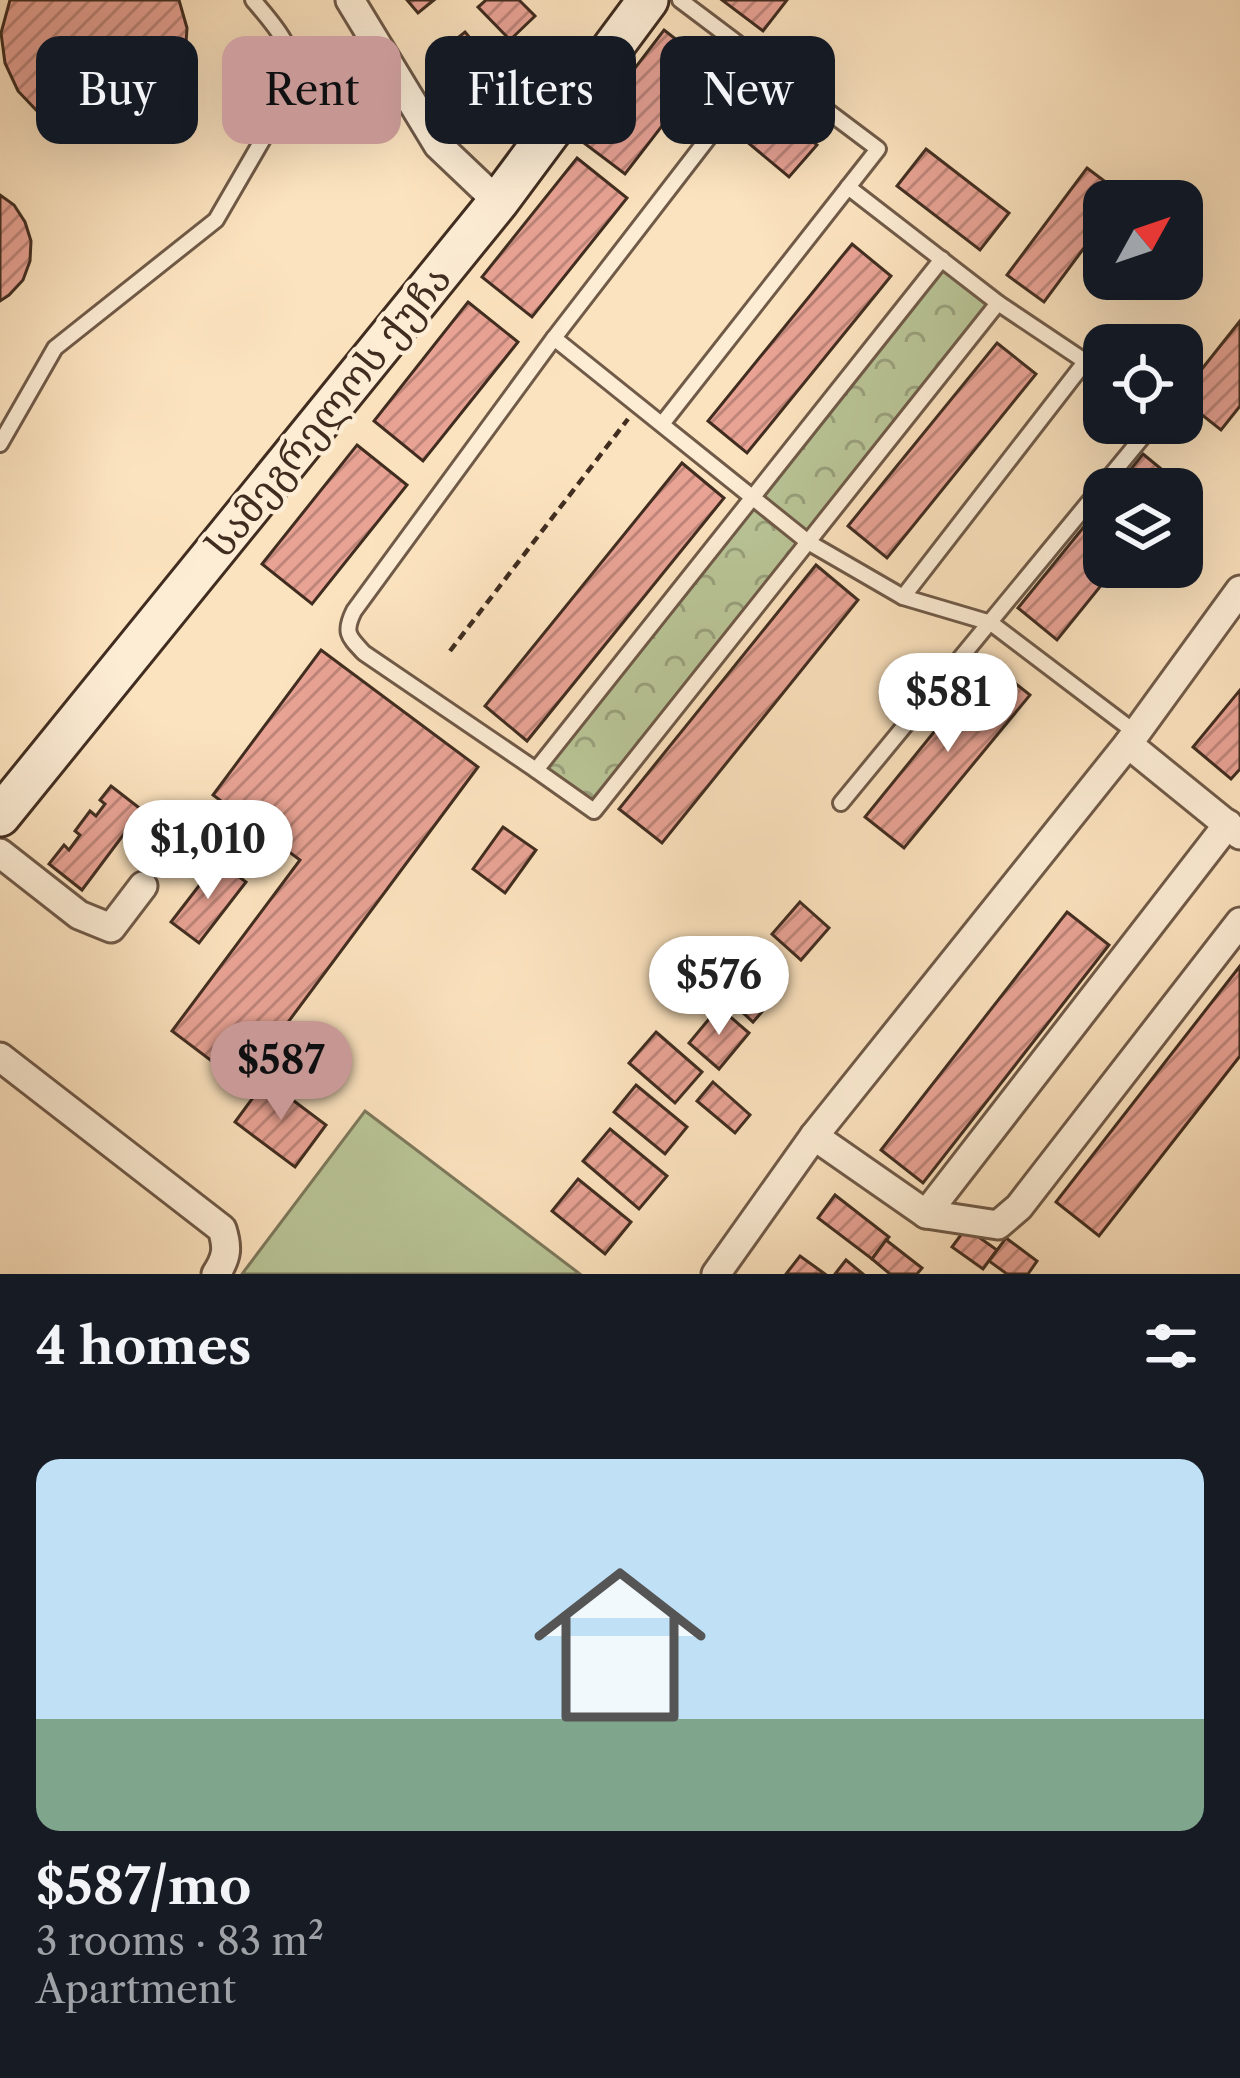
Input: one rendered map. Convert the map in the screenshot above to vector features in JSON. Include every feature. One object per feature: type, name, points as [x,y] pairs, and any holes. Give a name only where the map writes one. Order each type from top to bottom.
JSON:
[{"type":"main road","name":"სამეგრელოს ქუჩა","points":[[0,816],[499,202],[648,0]]},
{"type":"street","points":[[350,0],[438,145],[499,202]]},
{"type":"street","points":[[716,1274],[814,1136],[1132,738],[1240,590]]},
{"type":"street","points":[[926,1214],[1234,830],[1132,738]]},
{"type":"street","points":[[0,853],[80,915],[111,928],[143,886]]},
{"type":"street","points":[[814,1136],[926,1214],[998,1226],[1019,1208],[1240,922]]},
{"type":"street","points":[[0,1057],[222,1228],[226,1258],[216,1274]]},
{"type":"lane","points":[[0,444],[55,348],[216,220],[296,82],[293,56],[254,0]]},
{"type":"lane","points":[[680,0],[729,36]]},
{"type":"lane","points":[[662,424],[878,149],[835,116]]},
{"type":"lane","points":[[704,144],[554,338],[347,625],[349,637],[364,653],[594,811],[998,303]]},
{"type":"lane","points":[[848,187],[998,303],[1083,361]]},
{"type":"lane","points":[[536,770],[942,259]]},
{"type":"lane","points":[[554,338],[808,542],[904,597],[991,623],[1132,738]]},
{"type":"lane","points":[[904,597],[1083,365]]},
{"type":"lane","points":[[841,803],[1137,444]]},
{"type":"path","points":[[451,651],[639,405]]},
{"type":"green space","points":[[942,259],[998,303],[594,811],[536,770]]},
{"type":"green space","points":[[365,1111],[580,1274],[242,1274]]},
{"type":"building","points":[[10,0],[179,0],[187,28],[186,36],[36,36],[36,110],[18,91],[5,63],[1,33]]},
{"type":"building","points":[[407,0],[434,0],[418,13]]},
{"type":"building","points":[[486,0],[519,0],[535,16],[514,36],[506,36],[478,7]]},
{"type":"building","points":[[722,0],[787,0],[763,31]]},
{"type":"building","points":[[664,30],[672,36],[660,36],[660,129],[625,174],[585,144],[636,144],[636,67]]},
{"type":"building","points":[[750,144],[817,145],[789,177]]},
{"type":"building","points":[[926,149],[1009,213],[980,250],[897,186]]},
{"type":"building","points":[[577,158],[627,198],[532,317],[482,277]]},
{"type":"building","points":[[1087,168],[1103,180],[1083,180],[1083,249],[1044,302],[1007,275]]},
{"type":"building","points":[[0,195],[14,205],[31,241],[23,280],[0,301]]},
{"type":"building","points":[[852,244],[891,276],[747,453],[708,421]]},
{"type":"building","points":[[468,302],[518,342],[423,461],[374,421]]},
{"type":"building","points":[[1240,321],[1240,406],[1221,430],[1203,416],[1203,368]]},
{"type":"building","points":[[997,343],[1036,374],[887,558],[848,526]]},
{"type":"building","points":[[357,445],[407,485],[312,604],[262,564]]},
{"type":"building","points":[[1143,454],[1160,468],[1132,468]]},
{"type":"building","points":[[682,463],[724,498],[527,741],[485,706]]},
{"type":"building","points":[[1083,528],[1083,588],[1099,588],[1057,640],[1018,608]]},
{"type":"building","points":[[816,565],[858,600],[662,843],[619,809]]},
{"type":"building","points":[[321,650],[478,767],[242,1084],[172,1031],[300,860],[213,795]]},
{"type":"building","points":[[990,663],[1030,695],[904,848],[865,817]]},
{"type":"building","points":[[1240,690],[1240,769],[1231,779],[1193,747]]},
{"type":"building","points":[[111,786],[142,810],[82,890],[49,864],[64,845],[69,850],[80,835],[75,831],[90,811],[96,816]]},
{"type":"building","points":[[503,827],[536,850],[505,893],[473,869]]},
{"type":"building","points":[[218,861],[246,882],[199,943],[171,922]]},
{"type":"building","points":[[800,902],[829,928],[801,960],[772,934]]},
{"type":"building","points":[[1067,912],[1109,945],[923,1183],[881,1150]]},
{"type":"building","points":[[747,958],[782,989],[753,1022],[719,991]]},
{"type":"building","points":[[1240,966],[1240,1056],[1099,1236],[1056,1202]]},
{"type":"building","points":[[719,1007],[749,1033],[719,1069],[689,1043]]},
{"type":"building","points":[[656,1032],[702,1072],[675,1103],[629,1063]]},
{"type":"building","points":[[266,1080],[326,1125],[295,1167],[235,1122]]},
{"type":"building","points":[[713,1082],[750,1115],[735,1133],[697,1101]]},
{"type":"building","points":[[636,1085],[687,1127],[665,1154],[614,1112]]},
{"type":"building","points":[[610,1129],[667,1176],[639,1209],[583,1161]]},
{"type":"building","points":[[578,1179],[631,1222],[605,1254],[552,1211]]},
{"type":"building","points":[[835,1195],[889,1237],[872,1259],[818,1218]]},
{"type":"building","points":[[966,1228],[997,1250],[983,1269],[952,1247]]},
{"type":"building","points":[[1006,1238],[1037,1261],[1028,1274],[1007,1274],[989,1261]]},
{"type":"building","points":[[886,1240],[922,1268],[917,1274],[890,1274],[872,1259]]},
{"type":"building","points":[[800,1256],[825,1274],[786,1274]]},
{"type":"building","points":[[846,1260],[863,1274],[835,1274]]}]
